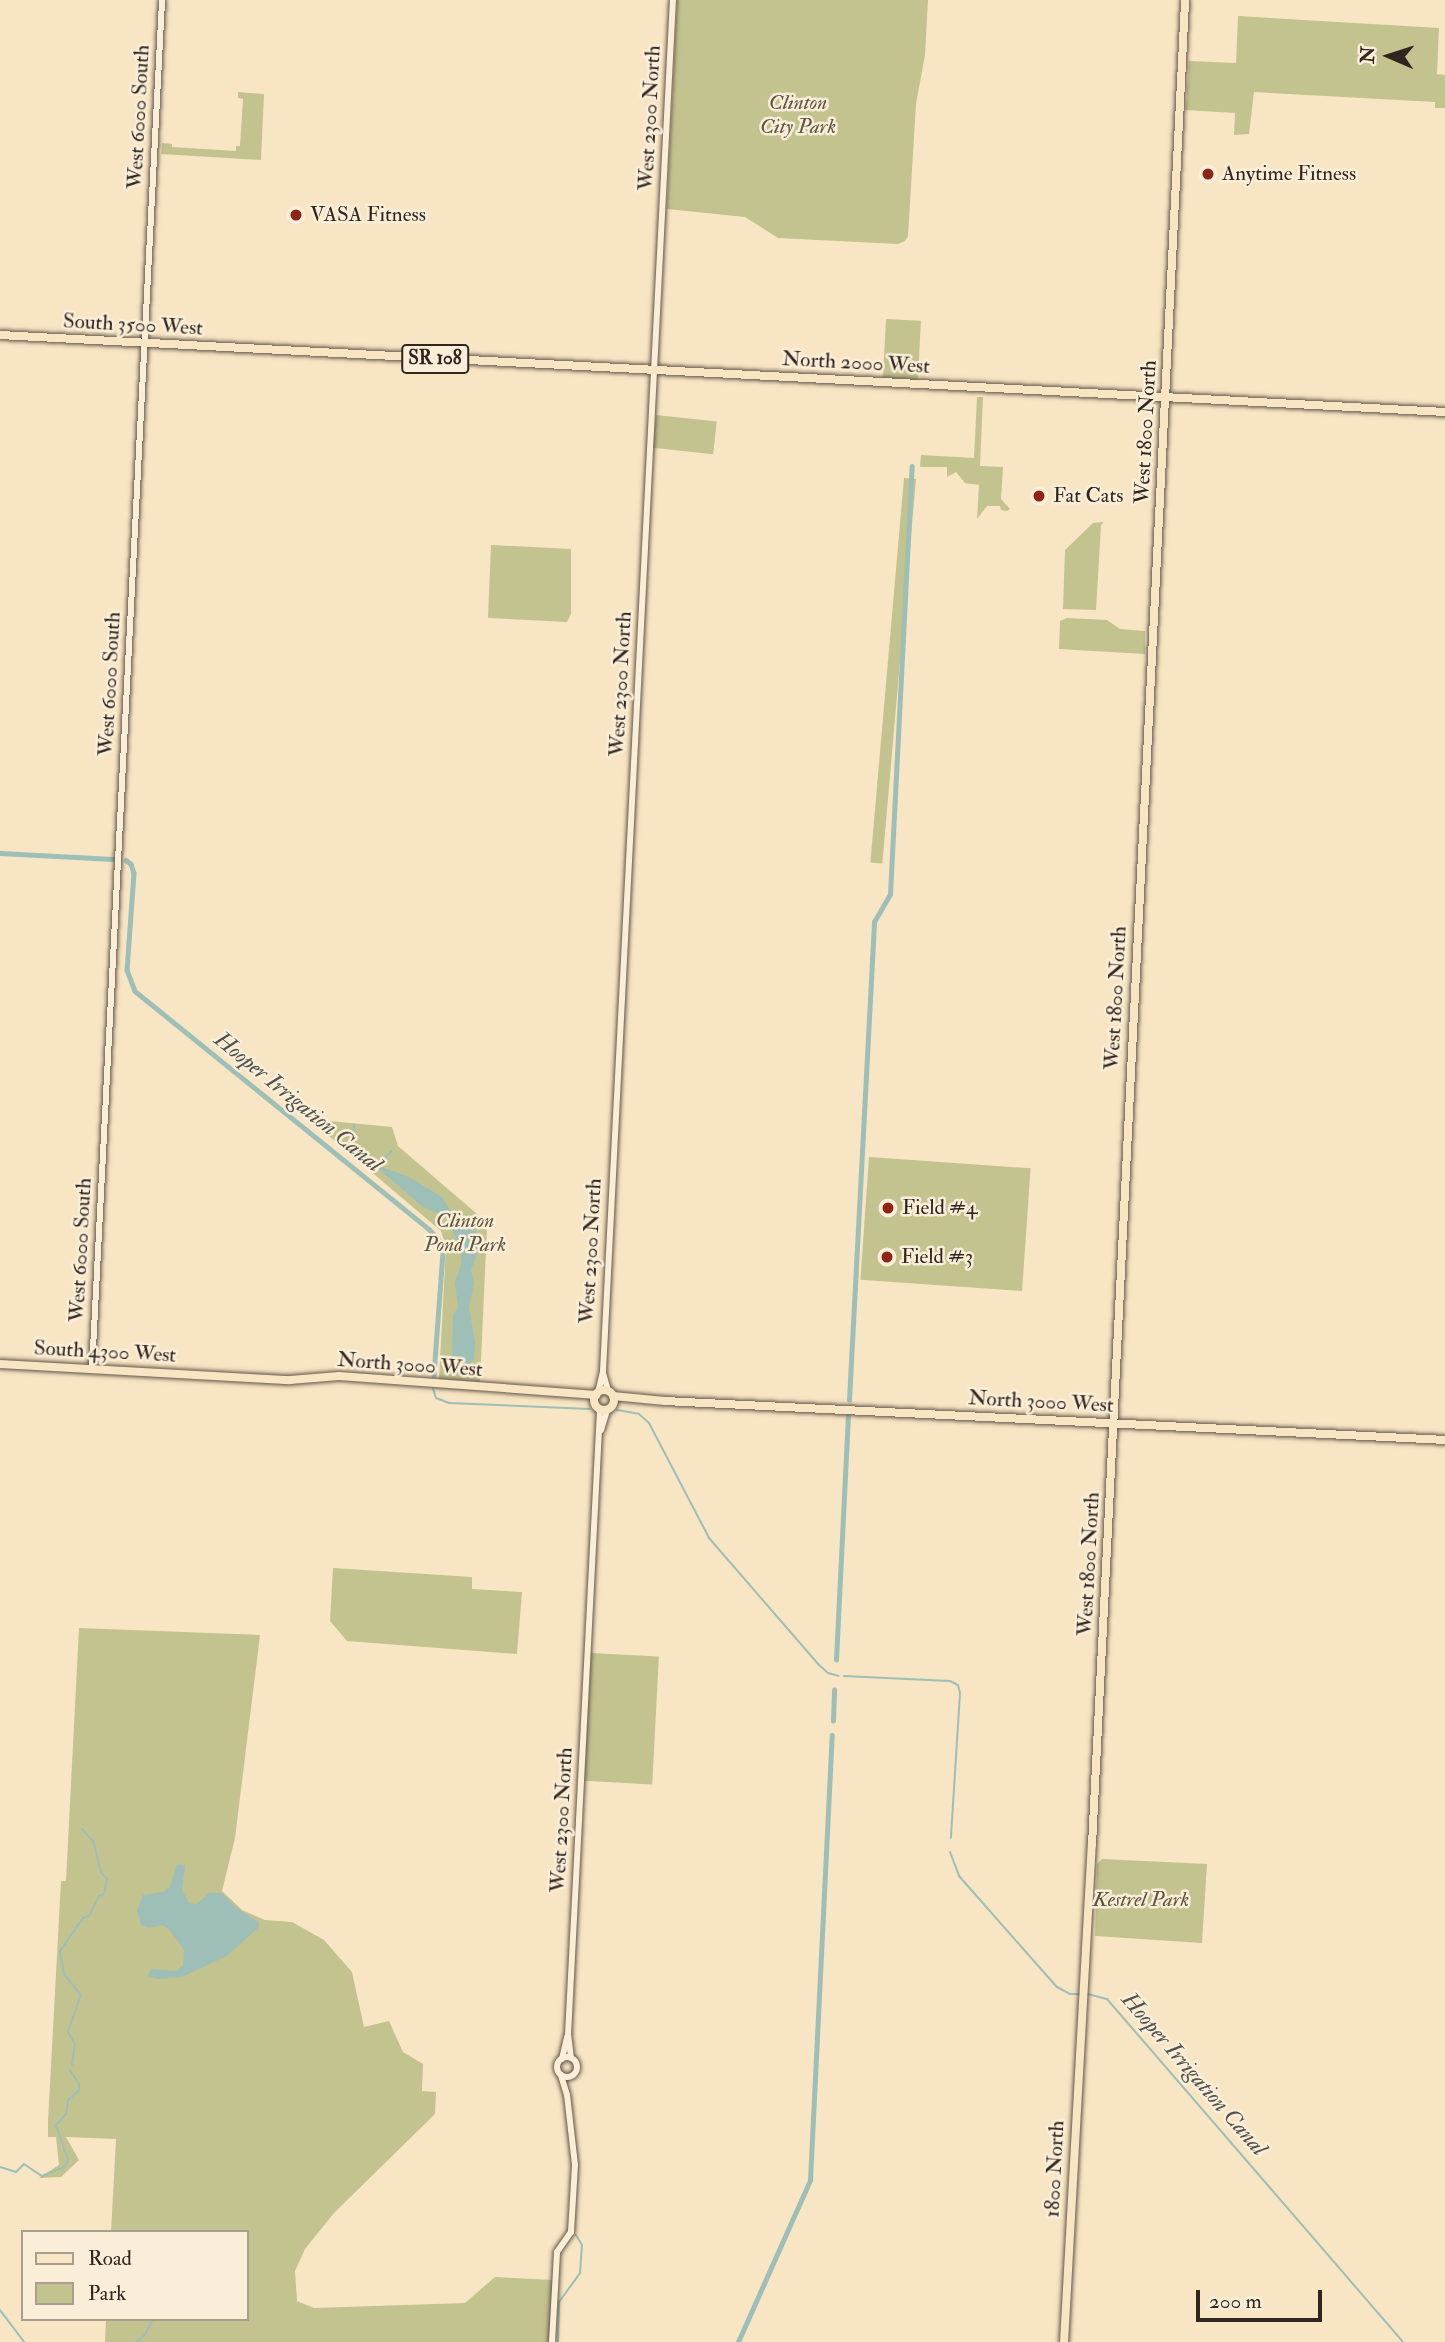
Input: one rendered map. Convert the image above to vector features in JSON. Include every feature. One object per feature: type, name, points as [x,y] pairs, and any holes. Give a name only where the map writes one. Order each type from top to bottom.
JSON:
[{"type":"main road","name":"West 1800 North","points":[[1082,1994],[1114,1423],[1131,1036],[1185,0]]},
{"type":"main road","name":"South 3500 West","points":[[0,335],[264,350]]},
{"type":"main road","name":"North 2000 West","points":[[264,350],[1445,412]]},
{"type":"main road","name":"South 4300 West","points":[[0,1364],[208,1376]]},
{"type":"main road","name":"North 3000 West","points":[[208,1376],[290,1381],[339,1376],[567,1394],[604,1400],[635,1399],[1445,1440]]},
{"type":"main road","name":"1800 North","points":[[1064,2342],[1082,1994]]},
{"type":"street","name":"West 6000 South","points":[[93,1369],[162,0]]},
{"type":"street","name":"West 2300 North","points":[[568,2035],[599,1439],[604,1400],[603,1371],[673,0]]},
{"type":"street","points":[[567,2095],[571,2076],[577,2067],[571,2058],[568,2035]]},
{"type":"street","points":[[552,2342],[557,2252],[570,2232],[575,2165],[567,2095],[557,2066],[562,2059],[568,2035]]},
{"type":"street","points":[[562,2059],[571,2058]]},
{"type":"street","points":[[561,2075],[571,2076]]},
{"type":"green space","name":"Clinton City Park","points":[[677,0],[928,0],[925,55],[916,104],[908,236],[905,241],[898,244],[778,238],[745,217],[667,209]]},
{"type":"green space","points":[[1238,16],[1439,28],[1437,74],[1445,75],[1445,108],[1435,108],[1435,102],[1254,92],[1249,134],[1234,135],[1235,113],[1186,110],[1189,61],[1236,63]]},
{"type":"green space","points":[[238,92],[264,94],[261,160],[161,154],[162,143],[172,144],[172,147],[236,151],[236,146],[240,146],[243,99],[238,98]]},
{"type":"green space","points":[[886,319],[921,321],[918,381],[883,379]]},
{"type":"green space","points":[[977,397],[983,397],[980,466],[1003,467],[1001,499],[1010,509],[1007,511],[1001,510],[1000,506],[987,506],[977,519],[979,485],[965,483],[956,472],[947,477],[947,467],[920,467],[921,455],[974,458]]},
{"type":"green space","points":[[656,415],[717,421],[713,454],[653,448]]},
{"type":"green space","points":[[904,478],[916,479],[882,864],[870,863]]},
{"type":"green space","points":[[1104,522],[1101,525],[1096,610],[1063,609],[1065,550],[1093,523]]},
{"type":"green space","points":[[491,545],[571,549],[571,614],[567,622],[488,618]]},
{"type":"green space","points":[[1067,618],[1107,620],[1120,629],[1145,631],[1145,654],[1059,649],[1060,621]]},
{"type":"green space","name":"Clinton Pond Park","points":[[309,1119],[392,1127],[398,1146],[484,1220],[487,1228],[480,1382],[439,1379],[446,1246],[441,1231]]},
{"type":"green space","points":[[869,1157],[1031,1168],[1022,1291],[860,1280]]},
{"type":"green space","points":[[333,1568],[472,1577],[472,1589],[522,1592],[517,1654],[347,1641],[330,1621]]},
{"type":"green space","points":[[79,1628],[260,1635],[235,1838],[222,1891],[242,1910],[265,1920],[292,1922],[324,1940],[352,1972],[364,2027],[389,2021],[403,2052],[423,2064],[422,2091],[436,2092],[435,2114],[334,2213],[305,2249],[295,2271],[297,2301],[314,2308],[465,2303],[495,2277],[553,2280],[550,2342],[105,2342],[106,2321],[248,2321],[248,2230],[111,2230],[116,2139],[66,2137],[79,2160],[61,2177],[39,2178],[59,2165],[56,2137],[48,2137],[48,2121],[61,1881],[66,1881]]},
{"type":"green space","points":[[591,1653],[659,1657],[652,1784],[584,1781]]},
{"type":"green space","name":"Kestrel Park","points":[[1102,1859],[1207,1864],[1202,1943],[1095,1936],[1097,1864]]},
{"type":"water","points":[[373,1164],[409,1177],[442,1197],[452,1213],[467,1216],[474,1224],[479,1248],[471,1270],[474,1283],[469,1307],[475,1342],[474,1360],[469,1364],[456,1363],[452,1355],[453,1315],[458,1307],[455,1283],[462,1261],[451,1224],[445,1216],[424,1208]]},
{"type":"water","points":[[177,1864],[185,1865],[182,1890],[189,1903],[197,1904],[209,1893],[222,1893],[238,1909],[259,1922],[259,1927],[227,1956],[182,1977],[157,1979],[148,1976],[151,1969],[176,1971],[183,1965],[184,1950],[169,1929],[162,1925],[149,1928],[141,1925],[137,1910],[143,1895],[163,1892],[170,1887]]},
{"type":"waterway","points":[[849,1400],[874,922],[890,894],[912,467]]},
{"type":"waterway","name":"Hooper Irrigation Canal","points":[[0,853],[113,859]]},
{"type":"waterway","name":"Hooper Irrigation Canal","points":[[126,860],[131,864],[134,873],[127,970],[135,991],[429,1229],[440,1241],[443,1252],[434,1375]]},
{"type":"waterway","points":[[354,1125],[352,1146],[373,1164]]},
{"type":"waterway","points":[[383,1159],[392,1151]]},
{"type":"waterway","points":[[380,1166],[382,1162]]},
{"type":"waterway","name":"Hooper Irrigation Canal","points":[[433,1389],[436,1398],[449,1403],[590,1409]]},
{"type":"waterway","name":"Hooper Irrigation Canal","points":[[617,1410],[639,1414],[649,1423],[709,1538],[818,1664],[828,1673],[839,1676]]},
{"type":"waterway","points":[[836,1660],[848,1417]]},
{"type":"waterway","name":"Hooper Irrigation Canal","points":[[844,1676],[950,1681],[958,1685],[960,1693],[951,1838]]},
{"type":"waterway","points":[[833,1721],[834,1690]]},
{"type":"waterway","points":[[738,2342],[810,2180],[832,1736]]},
{"type":"waterway","points":[[72,2065],[75,2044],[68,2032],[81,1995],[64,1974],[60,1951],[83,1918],[89,1916],[99,1896],[104,1894],[107,1879],[101,1872],[93,1841],[82,1829]]},
{"type":"waterway","name":"Hooper Irrigation Canal","points":[[950,1852],[959,1876],[1057,1987],[1070,1994],[1079,1994]]},
{"type":"waterway","name":"Hooper Irrigation Canal","points":[[1088,1994],[1107,1999],[1403,2342]]},
{"type":"waterway","points":[[0,2167],[16,2172],[24,2164],[42,2176],[64,2167],[68,2160],[56,2125],[66,2114],[68,2100],[79,2090],[79,2084],[70,2070]]},
{"type":"waterway","points":[[558,2342],[559,2302],[580,2273],[582,2245],[576,2235]]},
{"type":"waterway","points":[[0,2310],[24,2342]]},
{"type":"waterway","points":[[136,2342],[144,2336],[152,2321]]},
{"type":"place","name":"Anytime Fitness","points":[[1208,174]]},
{"type":"place","name":"VASA Fitness","points":[[296,215]]},
{"type":"place","name":"Fat Cats","points":[[1039,496]]},
{"type":"place","name":"Field #4","points":[[888,1208]]},
{"type":"place","name":"Field #3","points":[[887,1257]]}]
